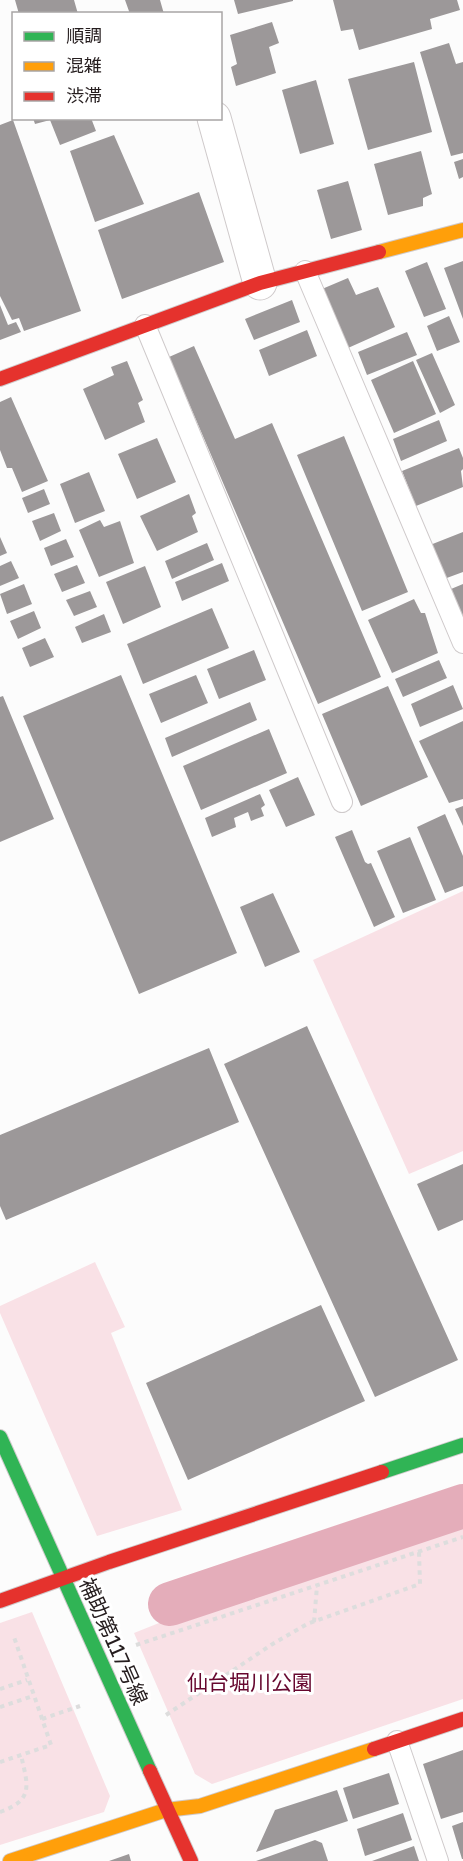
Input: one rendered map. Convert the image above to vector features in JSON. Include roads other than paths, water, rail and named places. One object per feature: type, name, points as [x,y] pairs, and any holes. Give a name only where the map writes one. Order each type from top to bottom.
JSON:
[{"type":"street","points":[[215,120],[260,283]]},
{"type":"street","points":[[0,379],[260,283],[463,230]]},
{"type":"street","name":"補助第117号線","points":[[0,1437],[166,1810],[191,1861]]},
{"type":"street","points":[[0,1601],[120,1558],[463,1446]]},
{"type":"street","points":[[10,1861],[166,1810],[200,1806],[463,1719]]},
{"type":"lane","points":[[305,271],[463,643]]},
{"type":"lane","points":[[145,325],[342,802]]},
{"type":"lane","points":[[397,1741],[438,1861]]},
{"type":"waterway","points":[[170,1604],[463,1506]]},
{"type":"park label","name":"仙台堀川公園","points":[[250,1682]]}]
